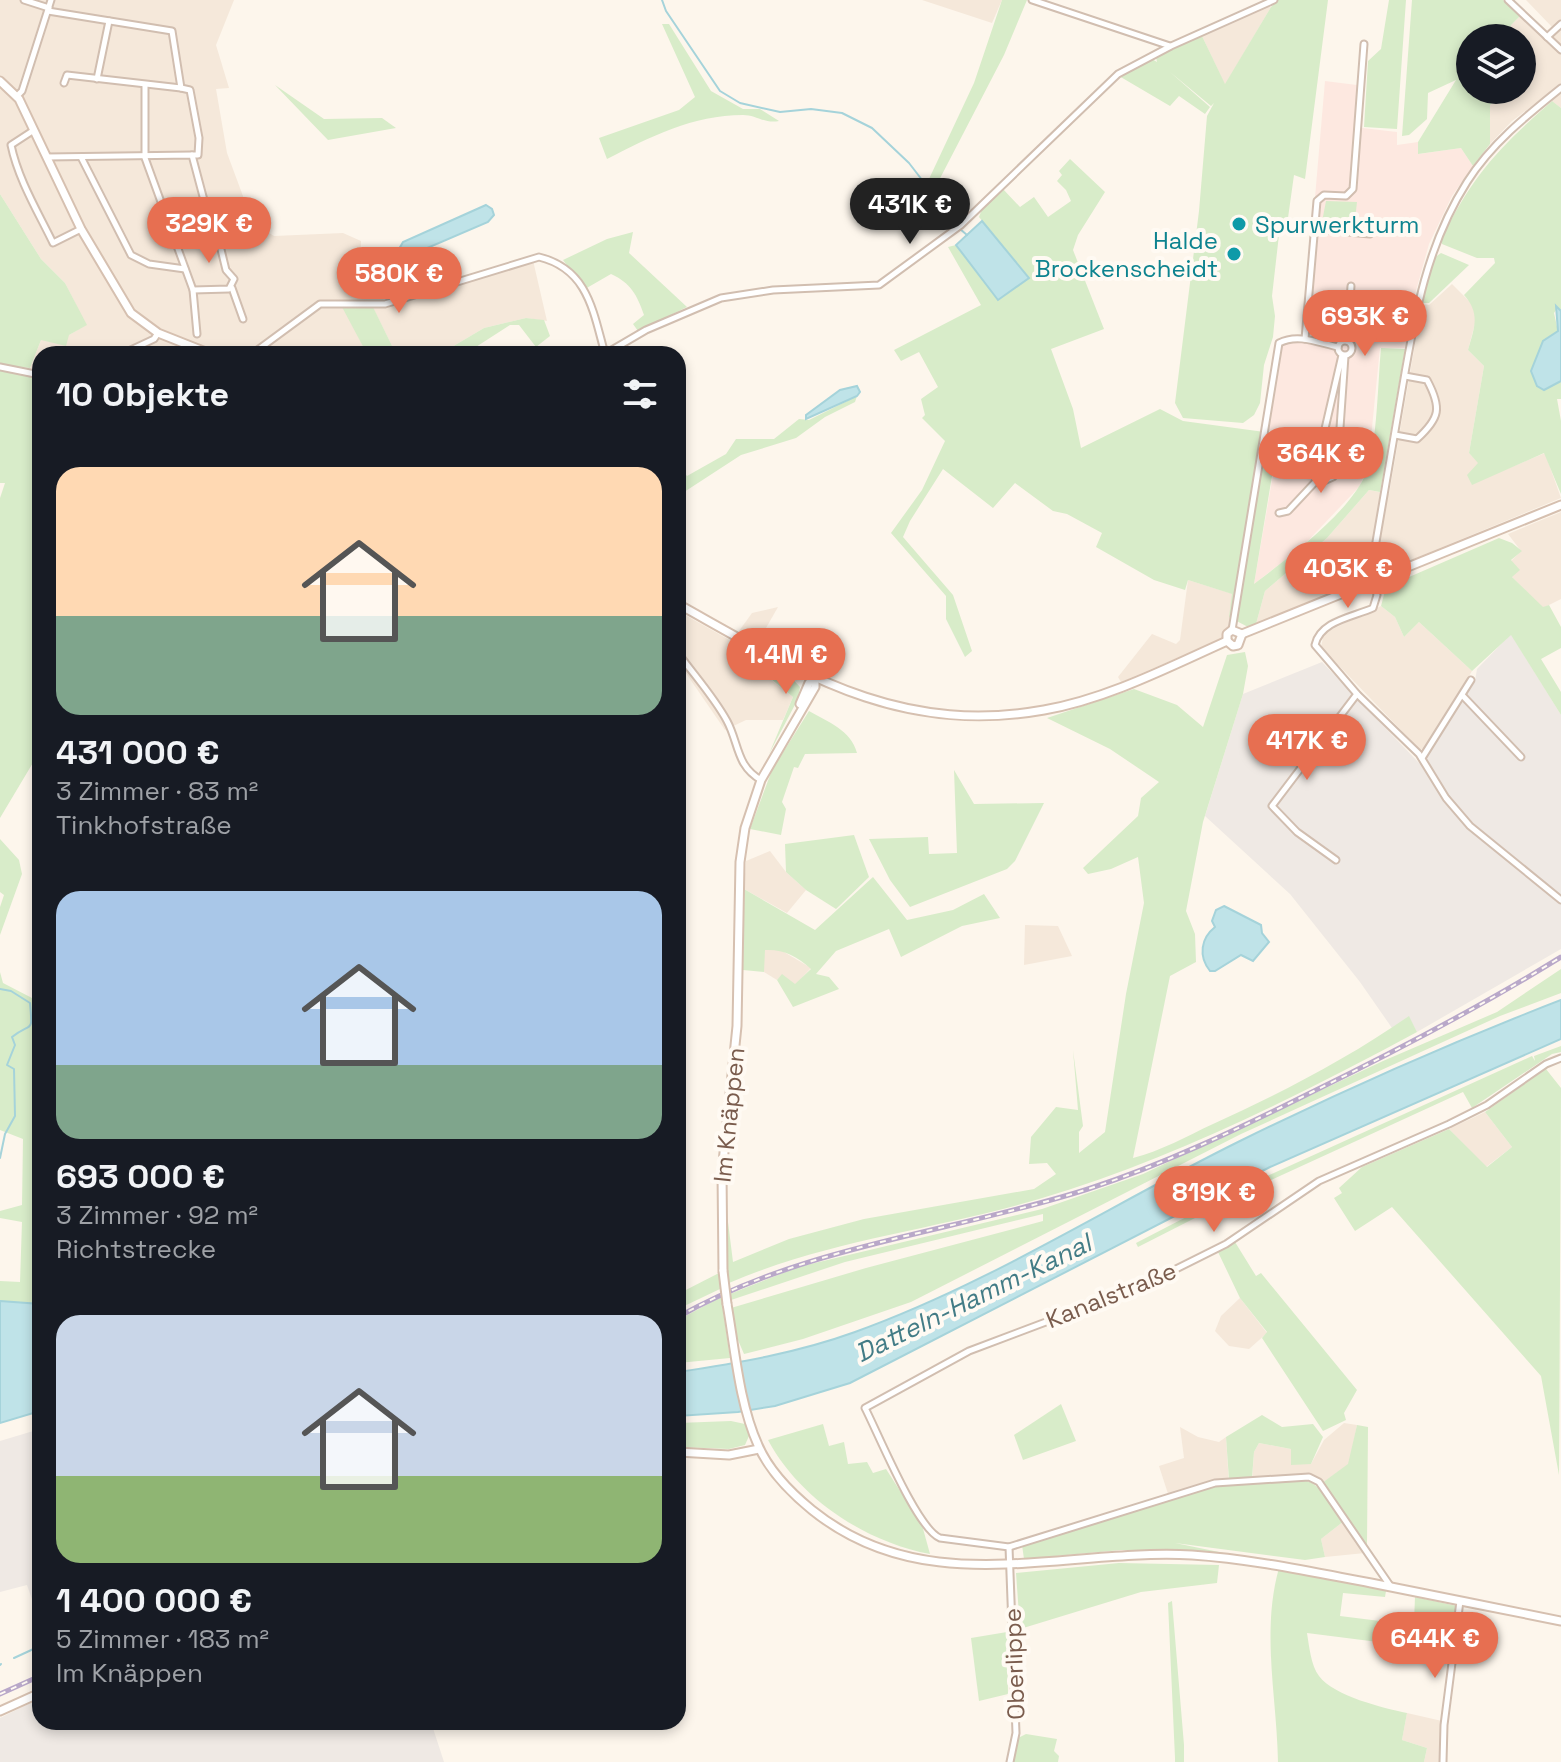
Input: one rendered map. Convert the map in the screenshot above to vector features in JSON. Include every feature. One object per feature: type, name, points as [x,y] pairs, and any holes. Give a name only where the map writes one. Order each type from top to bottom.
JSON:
[{"type":"street","points":[[24,0],[48,10],[172,31],[181,88]]},
{"type":"street","points":[[17,96],[22,91],[51,0]]},
{"type":"street","points":[[1032,0],[1171,46]]},
{"type":"street","points":[[619,346],[646,330],[721,298],[773,290],[879,285],[961,225],[1118,74],[1171,46],[1274,0]]},
{"type":"street","points":[[1508,0],[1561,50]]},
{"type":"street","points":[[97,79],[109,21]]},
{"type":"street","points":[[1547,37],[1561,24]]},
{"type":"street","points":[[1305,339],[1319,197],[1346,196],[1353,189],[1364,44]]},
{"type":"street","points":[[47,157],[198,155],[199,138],[190,90],[67,75],[64,83]]},
{"type":"street","points":[[0,81],[17,96],[81,229],[120,299],[141,323],[157,335],[188,346]]},
{"type":"street","points":[[145,85],[144,155],[193,290],[197,334]]},
{"type":"street","points":[[1561,88],[1490,151],[1442,225],[1422,284],[1371,571],[1377,600],[1373,608],[1325,627],[1317,635],[1315,645],[1357,694],[1422,758],[1446,798],[1470,826],[1561,900]]},
{"type":"street","points":[[35,130],[11,145],[37,210],[53,243],[81,229]]},
{"type":"street","points":[[192,155],[205,204]]},
{"type":"street","points":[[81,157],[131,255],[149,264],[185,269]]},
{"type":"street","points":[[1314,229],[1370,234]]},
{"type":"street","points":[[217,233],[226,270],[234,279],[232,288],[243,319]]},
{"type":"street","points":[[263,346],[320,304],[385,304],[539,257],[558,262],[573,274],[589,299],[603,346]]},
{"type":"street","points":[[1318,479],[1315,472],[1344,356],[1353,349],[1347,341],[1351,286]]},
{"type":"street","points":[[193,290],[232,288]]},
{"type":"street","points":[[137,346],[157,335]]},
{"type":"street","points":[[1227,641],[1227,634],[1232,630],[1279,343],[1287,339],[1305,339],[1338,347],[1344,356],[1337,471],[1329,480],[1318,479]]},
{"type":"street","points":[[1338,347],[1341,342],[1347,341]]},
{"type":"street","points":[[0,367],[32,373]]},
{"type":"street","points":[[1395,435],[1417,439],[1434,423],[1438,401],[1427,380],[1405,376]]},
{"type":"street","points":[[1279,513],[1288,511],[1318,479]]},
{"type":"street","points":[[1232,630],[1242,634],[1561,505]]},
{"type":"street","points":[[686,608],[815,678],[884,705],[935,714],[1010,714],[1074,702],[1227,641]]},
{"type":"street","points":[[1227,641],[1233,646],[1238,645],[1242,634]]},
{"type":"street","points":[[686,664],[728,722],[741,762],[761,780]]},
{"type":"street","points":[[794,667],[805,690]]},
{"type":"street","points":[[793,721],[805,690],[815,678]]},
{"type":"street","name":"Im Knäppen","points":[[815,678],[815,687],[761,780],[745,828],[740,862],[737,1026],[722,1172],[723,1271],[727,1304],[749,1418],[759,1449],[776,1476],[802,1502],[860,1540],[900,1556],[940,1564],[1010,1565],[1113,1555],[1190,1555],[1268,1563],[1561,1621]]},
{"type":"street","points":[[1422,758],[1471,680]]},
{"type":"street","points":[[1336,860],[1297,832],[1272,806],[1357,694]]},
{"type":"street","points":[[1462,695],[1521,757]]},
{"type":"street","name":"Kanalstraße","points":[[1009,1547],[934,1536],[887,1456],[865,1408],[969,1351],[1144,1285],[1226,1244],[1319,1181],[1487,1105],[1546,1064],[1561,1058]]},
{"type":"street","points":[[686,1452],[729,1455],[759,1449]]},
{"type":"street","points":[[1009,1547],[1215,1483],[1309,1477],[1319,1482],[1392,1587]]},
{"type":"street","name":"Oberlippe","points":[[1009,1547],[1016,1733],[1010,1762]]},
{"type":"street","points":[[1443,1762],[1444,1725],[1460,1601]]},
{"type":"street","points":[[0,1711],[32,1697]]},
{"type":"shaded area","points":[[0,0],[234,0],[216,45],[229,88],[216,89],[227,153],[253,223],[274,236],[343,233],[361,241],[360,268],[386,276],[383,302],[532,256],[547,321],[526,318],[484,328],[454,346],[392,346],[372,306],[343,306],[363,346],[39,346],[41,340],[69,335],[86,325],[65,283],[41,259],[0,194]]},
{"type":"shaded area","points":[[922,0],[1002,0],[992,23]]},
{"type":"shaded area","points":[[1526,0],[1561,0],[1561,108],[1545,96],[1536,103],[1536,24],[1512,24],[1525,11],[1548,33],[1553,28]]},
{"type":"shaded area","points":[[1264,7],[1271,7],[1225,85],[1202,36]]},
{"type":"shaded area","points":[[1325,81],[1357,85],[1354,127],[1397,132],[1397,145],[1418,142],[1419,154],[1461,148],[1473,166],[1452,196],[1429,244],[1414,298],[1405,348],[1380,348],[1368,467],[1359,487],[1303,546],[1254,584],[1280,434],[1266,430],[1275,346],[1286,337],[1303,337]]},
{"type":"shaded area","points":[[1491,104],[1534,104],[1490,144]]},
{"type":"shaded area","points":[[1452,284],[1473,305],[1477,316],[1468,350],[1484,366],[1469,453],[1479,463],[1471,484],[1545,453],[1561,498],[1256,624],[1265,591],[1327,538],[1369,490],[1389,494],[1422,304],[1429,305]]},
{"type":"shaded area","points":[[1561,512],[1561,599],[1543,608],[1512,577],[1511,561],[1521,551],[1508,534]]},
{"type":"shaded area","points":[[1188,580],[1233,594],[1229,628],[1224,638],[1121,682],[1118,677],[1152,634],[1176,644],[1180,640]]},
{"type":"shaded area","points":[[1381,606],[1395,617],[1404,637],[1419,622],[1472,671],[1426,747],[1420,750],[1321,647],[1324,633]]},
{"type":"shaded area","points":[[778,607],[758,642],[739,631],[752,613]]},
{"type":"shaded area","points":[[686,615],[763,663],[756,668],[793,697],[783,720],[746,720],[725,730],[686,673]]},
{"type":"shaded area","points":[[1511,634],[1561,715],[1561,949],[1417,1032],[1409,1017],[1392,1028],[1290,894],[1205,816],[1243,694],[1322,662],[1420,764],[1475,681],[1477,669]]},
{"type":"shaded area","points":[[770,851],[786,872],[806,890],[787,913],[744,889],[746,861]]},
{"type":"shaded area","points":[[1025,925],[1058,926],[1072,956],[1024,965]]},
{"type":"shaded area","points":[[779,949],[811,968],[795,985],[782,975],[777,980],[764,972],[764,950]]},
{"type":"shaded area","points":[[1485,1112],[1512,1147],[1486,1167],[1449,1129]]},
{"type":"shaded area","points":[[1240,1298],[1267,1333],[1249,1349],[1229,1346],[1215,1331],[1221,1316]]},
{"type":"shaded area","points":[[1344,1423],[1357,1425],[1349,1464],[1318,1486],[1310,1480],[1252,1482],[1254,1452],[1259,1443],[1291,1449],[1311,1464],[1324,1440]]},
{"type":"shaded area","points":[[1180,1427],[1198,1437],[1219,1442],[1226,1437],[1229,1485],[1211,1487],[1170,1500],[1159,1466],[1184,1458]]},
{"type":"shaded area","points":[[32,1431],[32,1599],[27,1585],[0,1592],[0,1441]]},
{"type":"shaded area","points":[[1344,1521],[1365,1553],[1325,1557],[1321,1539]]},
{"type":"shaded area","points":[[32,1702],[32,1730],[434,1730],[444,1762],[0,1762],[0,1718]]},
{"type":"shaded area","points":[[1407,1713],[1442,1721],[1442,1762],[1424,1762],[1427,1748],[1402,1740]]},
{"type":"green space","points":[[1002,0],[1027,0],[1004,55],[935,188],[929,179],[974,83]]},
{"type":"green space","points":[[1278,0],[1328,0],[1305,179],[1294,175],[1287,225],[1280,226],[1272,296],[1275,316],[1273,337],[1264,365],[1260,403],[1254,415],[1243,423],[1183,418],[1175,403],[1199,211],[1207,116],[1214,103],[1211,106],[1170,72],[1210,107],[1205,114],[1179,96],[1170,106],[1119,76],[1152,59],[1157,62],[1156,57],[1202,36],[1225,84]]},
{"type":"green space","points":[[1389,0],[1406,0],[1397,129],[1364,127],[1368,61],[1381,49]]},
{"type":"green space","points":[[1412,0],[1503,0],[1520,16],[1512,24],[1456,24],[1456,80],[1428,93],[1427,119],[1409,135],[1402,136]]},
{"type":"green space","points":[[662,24],[669,24],[711,91],[743,109],[760,109],[779,121],[743,115],[707,119],[656,135],[607,159],[599,138],[679,110],[695,97]]},
{"type":"green space","points":[[1456,80],[1456,104],[1491,104],[1490,144],[1473,166],[1461,148],[1418,154],[1418,142]]},
{"type":"green space","points":[[275,85],[324,119],[382,118],[396,128],[328,140]]},
{"type":"green space","points":[[1552,101],[1561,108],[1561,311],[1558,307],[1554,313],[1558,331],[1543,341],[1547,389],[1554,382],[1561,381],[1561,399],[1557,399],[1561,421],[1561,494],[1544,453],[1472,485],[1467,475],[1478,463],[1469,453],[1484,366],[1468,350],[1474,315],[1464,295],[1495,263],[1494,258],[1477,258],[1442,244],[1453,216],[1489,163]]},
{"type":"green space","points":[[1070,159],[1105,192],[1078,235],[1073,250],[1104,329],[1051,349],[1073,409],[1081,448],[1160,409],[1183,421],[1279,434],[1254,584],[1318,533],[1359,487],[1367,471],[1373,445],[1381,348],[1405,349],[1380,492],[1369,490],[1327,538],[1265,591],[1256,624],[1248,627],[1229,617],[1232,594],[1188,580],[1185,590],[1154,580],[1096,547],[1102,533],[1067,514],[1053,511],[1015,483],[993,508],[943,469],[903,537],[953,595],[972,651],[965,657],[946,619],[946,596],[891,533],[922,490],[945,441],[922,418],[925,415],[921,399],[938,387],[919,352],[901,361],[894,350],[981,305],[948,247],[956,245],[998,300],[1029,278],[979,217],[982,209],[1002,188],[1020,207],[1034,197],[1048,217],[1071,201],[1057,181],[1062,175],[1059,171]]},
{"type":"green space","points":[[0,194],[41,259],[65,283],[87,325],[69,335],[66,346],[41,340],[39,346],[32,346],[30,368],[0,365]]},
{"type":"green space","points":[[1326,201],[1357,202],[1354,229],[1321,227]]},
{"type":"green space","points":[[633,232],[629,253],[687,307],[638,331],[633,324],[644,315],[628,286],[611,274],[585,289],[563,260],[607,239]]},
{"type":"green space","points":[[1441,253],[1469,265],[1429,303],[1422,303],[1434,258]]},
{"type":"green space","points":[[372,305],[392,346],[363,346],[342,307]]},
{"type":"green space","points":[[526,318],[544,320],[550,336],[535,346],[519,325],[510,325],[477,346],[454,346],[484,328]]},
{"type":"green space","points":[[0,370],[32,375],[32,764],[0,818],[0,498],[5,483],[0,483]]},
{"type":"green space","points":[[857,396],[855,402],[825,417],[796,438],[741,455],[686,491],[686,475],[726,454],[736,439],[774,439],[799,419],[809,420]]},
{"type":"green space","points":[[1499,538],[1522,551],[1511,560],[1520,570],[1512,577],[1543,607],[1549,605],[1561,627],[1561,648],[1541,659],[1561,692],[1561,715],[1511,635],[1472,671],[1419,622],[1404,637],[1395,617],[1381,606],[1386,587]]},
{"type":"green space","points":[[735,643],[783,669],[800,687],[798,699],[769,754],[793,697],[756,667],[762,663],[733,646]]},
{"type":"green space","points":[[1245,652],[1248,666],[1243,694],[1203,822],[1186,911],[1195,934],[1196,962],[1170,976],[1133,1158],[1174,1143],[1289,1088],[1362,1047],[1409,1016],[1417,1032],[1279,1103],[1137,1166],[1000,1210],[805,1256],[729,1283],[725,1244],[728,1222],[733,1262],[789,1239],[864,1219],[1034,1189],[1056,1174],[1047,1163],[1029,1164],[1031,1137],[1056,1107],[1078,1110],[1073,1050],[1083,1126],[1079,1132],[1079,1153],[1105,1132],[1126,994],[1144,903],[1138,857],[1111,869],[1088,874],[1083,868],[1138,816],[1141,798],[1159,782],[1110,749],[1047,718],[1134,689],[1177,705],[1203,727],[1227,655]]},
{"type":"green space","points":[[809,711],[850,738],[857,753],[805,754],[798,768],[794,767],[782,802],[786,809],[781,835],[750,829],[772,770]]},
{"type":"green space","points":[[954,770],[974,804],[1044,803],[1015,861],[1007,869],[910,907],[890,880],[869,839],[928,837],[929,854],[957,853]]},
{"type":"green space","points":[[854,835],[869,877],[836,909],[806,890],[786,872],[785,844]]},
{"type":"green space","points":[[0,839],[19,860],[22,874],[0,935],[0,907],[4,895],[0,892]]},
{"type":"green space","points":[[873,877],[907,920],[953,910],[984,894],[1000,918],[962,926],[901,957],[889,929],[836,951],[816,974],[829,977],[839,989],[793,1007],[777,980],[782,974],[795,984],[811,969],[800,960],[784,952],[765,950],[764,972],[743,970],[744,889],[815,930]]},
{"type":"green space","points":[[1561,969],[1561,993],[1500,1016],[1241,1134],[911,1302],[803,1339],[744,1354],[735,1333],[731,1308],[1043,1221],[1043,1214],[845,1262],[731,1300],[730,1294],[798,1267],[1042,1209],[1143,1174],[1383,1061],[1497,1012]]},
{"type":"green space","points":[[0,972],[3,983],[32,998],[32,1303],[0,1301],[0,1281],[20,1282],[22,1222],[0,1218],[0,1211],[22,1205],[23,1139],[0,1130]]},
{"type":"green space","points":[[1561,1046],[1561,1052],[1552,1054],[1472,1108],[1463,1092],[1256,1187],[1138,1247],[1136,1243],[1254,1182],[1532,1056],[1535,1061],[1534,1056]]},
{"type":"green space","points":[[1546,1069],[1561,1088],[1559,1475],[1541,1376],[1392,1207],[1355,1231],[1334,1198],[1342,1193],[1339,1188],[1362,1167],[1449,1129],[1487,1167],[1512,1147],[1485,1112]]},
{"type":"green space","points":[[1235,1242],[1256,1276],[1261,1273],[1357,1390],[1344,1413],[1346,1420],[1323,1431],[1262,1338],[1267,1332],[1240,1298],[1218,1252]]},
{"type":"green space","points":[[719,1273],[720,1289],[686,1305],[686,1290]]},
{"type":"green space","points":[[721,1297],[730,1358],[686,1362],[686,1316]]},
{"type":"green space","points":[[1061,1404],[1076,1441],[1023,1460],[1014,1435]]},
{"type":"green space","points":[[1262,1415],[1282,1427],[1313,1424],[1323,1437],[1311,1464],[1291,1465],[1291,1449],[1259,1443],[1254,1452],[1252,1478],[1229,1480],[1226,1437]]},
{"type":"green space","points":[[731,1421],[745,1424],[749,1436],[745,1445],[729,1449],[686,1447],[686,1423]]},
{"type":"green space","points":[[823,1424],[829,1446],[844,1442],[848,1464],[867,1462],[873,1473],[886,1469],[922,1525],[930,1554],[882,1539],[836,1514],[797,1481],[768,1440]]},
{"type":"green space","points":[[1357,1425],[1368,1427],[1367,1545],[1322,1483],[1348,1464]]},
{"type":"green space","points":[[1299,1479],[1320,1489],[1344,1521],[1321,1539],[1325,1557],[1305,1560],[1175,1543],[1224,1553],[1121,1550],[1024,1559],[1022,1545],[1211,1487]]},
{"type":"green space","points":[[1119,1563],[1219,1565],[1217,1583],[1141,1592],[1020,1629],[1016,1573]]},
{"type":"green space","points":[[1279,1568],[1386,1591],[1385,1597],[1343,1593],[1340,1616],[1380,1621],[1378,1642],[1307,1633],[1311,1655],[1319,1676],[1336,1690],[1407,1713],[1402,1740],[1427,1748],[1424,1762],[1278,1762],[1271,1616]]},
{"type":"green space","points":[[1415,1597],[1457,1606],[1452,1649],[1413,1647]]},
{"type":"green space","points":[[1172,1601],[1184,1762],[1175,1762],[1168,1603]]},
{"type":"green space","points":[[1007,1632],[1008,1694],[979,1701],[971,1638]]},
{"type":"green space","points":[[1026,1734],[1057,1739],[1054,1751],[1059,1756],[1058,1762],[1011,1762],[1018,1738]]},
{"type":"water","points":[[486,205],[494,215],[488,222],[411,255],[404,256],[399,249],[403,242]]},
{"type":"water","points":[[982,221],[1029,278],[998,300],[956,245]]},
{"type":"water","points":[[1556,306],[1561,311],[1561,381],[1544,390],[1537,386],[1531,371],[1543,341],[1558,331]]},
{"type":"water","points":[[857,386],[860,392],[857,396],[806,419],[806,415],[840,390]]},
{"type":"water","points":[[1224,906],[1261,925],[1262,933],[1269,942],[1253,961],[1241,955],[1210,971],[1204,959],[1204,942],[1215,927],[1212,921],[1216,910]]},
{"type":"water","name":"Datteln-Hamm-Kanal","points":[[1561,1000],[1561,1039],[1270,1167],[850,1383],[775,1406],[686,1415],[686,1371],[789,1352],[905,1313],[1002,1267],[1279,1122],[1439,1050]]},
{"type":"water","points":[[0,1301],[32,1303],[32,1413],[0,1423]]},
{"type":"waterway","points":[[662,0],[666,11],[720,91],[740,103],[780,112],[811,109],[842,113],[872,128],[909,163],[956,224]]},
{"type":"waterway","points":[[960,229],[967,235]]},
{"type":"waterway","points":[[0,989],[11,991],[30,1003],[31,1020],[30,1026],[12,1037],[15,1045],[7,1065],[14,1069],[15,1116],[5,1134],[0,1158]]},
{"type":"waterway","points":[[14,1658],[32,1650]]},
{"type":"railway","points":[[686,1313],[726,1293],[827,1256],[1036,1204],[1088,1189],[1173,1157],[1256,1120],[1406,1045],[1561,957]]},
{"type":"railway","points":[[0,1694],[32,1680]]},
{"type":"place","name":"Spurwerkturm","points":[[1239,224]]},
{"type":"place","name":"Halde Brockenscheidt","points":[[1234,254]]}]
